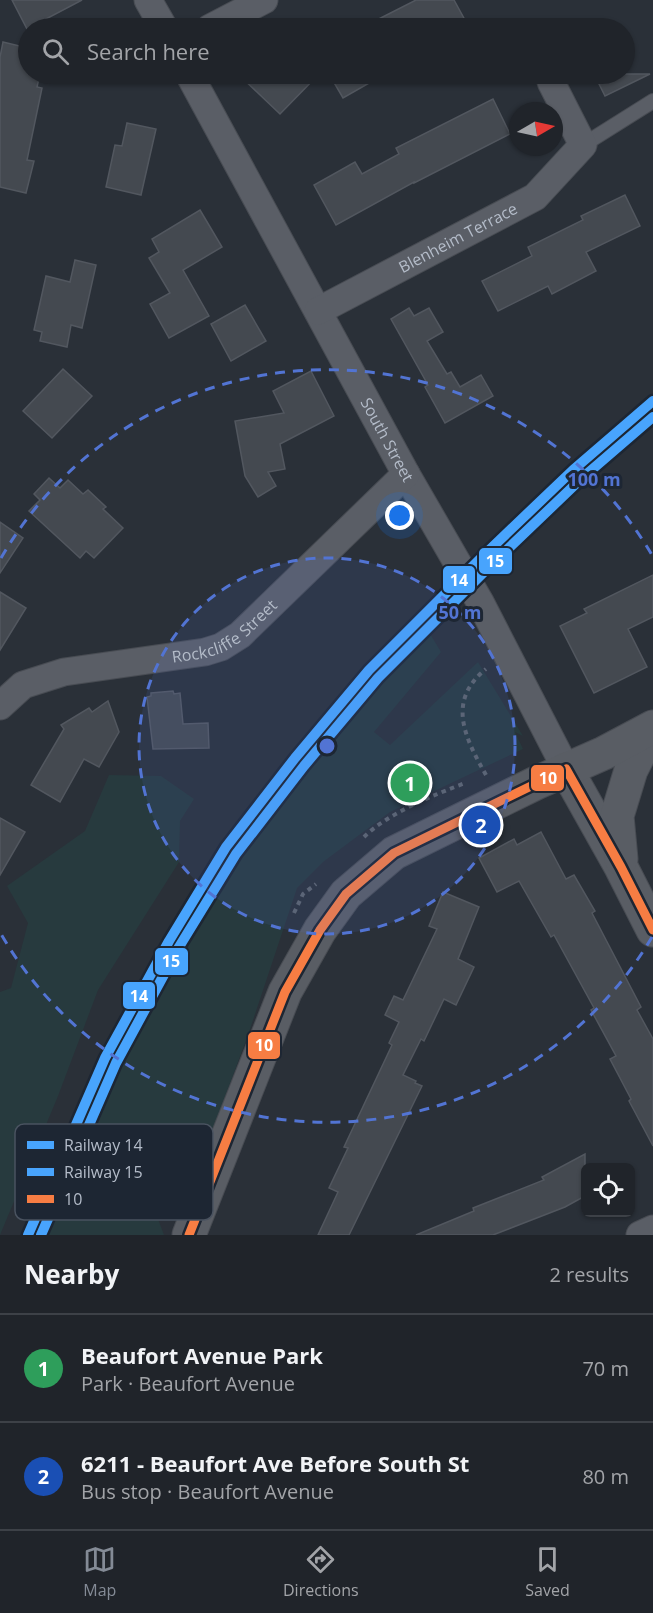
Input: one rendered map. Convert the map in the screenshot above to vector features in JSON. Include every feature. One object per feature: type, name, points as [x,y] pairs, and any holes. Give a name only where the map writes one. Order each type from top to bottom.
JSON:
[{"type":"street","points":[[148,0],[158,18]]},
{"type":"street","points":[[229,18],[264,0]]},
{"type":"street","name":"South Street","points":[[194,84],[406,474],[480,602],[566,769],[653,930]]},
{"type":"street","points":[[552,84],[583,145]]},
{"type":"street","name":"Blenheim Terrace","points":[[318,311],[535,197],[583,145]]},
{"type":"street","name":"Rockcliffe Street","points":[[0,706],[23,685],[64,672],[205,652],[221,647],[240,635],[406,474]]},
{"type":"street","points":[[213,1174],[285,992],[320,930],[346,894],[394,853],[566,769],[604,753],[653,727]]},
{"type":"street","points":[[621,867],[617,816],[631,770],[642,748],[653,735]]},
{"type":"street","points":[[189,1235],[195,1220]]},
{"type":"street","points":[[640,1235],[653,1229]]},
{"type":"lane","name":"Blenheim Terrace","points":[[583,145],[653,101]]},
{"type":"path","points":[[486,775],[466,733],[461,712],[466,690],[483,671],[507,656]]},
{"type":"green space","points":[[426,627],[441,652],[374,732],[390,745],[478,662],[523,736],[515,732],[523,749],[390,812],[323,862],[297,888],[248,1035],[213,1130],[213,1124],[92,1124],[172,956],[279,799]]},
{"type":"green space","points":[[109,775],[161,776],[194,799],[180,821],[179,862],[98,990],[46,1124],[15,1124],[15,1199],[0,1235],[0,992],[11,988],[28,923],[7,886],[85,831]]},
{"type":"green space","points":[[51,1220],[158,1220],[164,1235],[45,1235]]},
{"type":"building","points":[[12,0],[82,0],[48,18],[21,18]]},
{"type":"building","points":[[416,0],[454,0],[464,18],[381,18]]},
{"type":"building","points":[[3,42],[18,46],[18,84],[38,84],[37,87],[42,88],[27,160],[34,161],[26,193],[0,187],[0,57]]},
{"type":"building","points":[[635,74],[650,74],[635,81]]},
{"type":"building","points":[[248,84],[309,84],[280,114]]},
{"type":"building","points":[[335,84],[368,84],[343,98]]},
{"type":"building","points":[[599,84],[630,84],[605,96]]},
{"type":"building","points":[[493,99],[509,132],[509,135],[414,182],[336,225],[314,185],[355,162],[362,174],[399,154],[396,148]]},
{"type":"building","points":[[127,123],[156,129],[141,195],[106,187],[115,145],[122,146]]},
{"type":"building","points":[[625,195],[640,226],[586,252],[596,271],[552,294],[548,286],[498,311],[482,281],[532,256],[528,247],[583,220],[581,216]]},
{"type":"building","points":[[200,210],[222,247],[183,270],[209,316],[169,338],[150,304],[170,293],[149,258],[159,252],[152,239]]},
{"type":"building","points":[[75,260],[96,265],[82,328],[71,325],[67,347],[40,341],[42,332],[34,330],[46,276],[70,282]]},
{"type":"building","points":[[245,305],[266,341],[231,361],[211,324]]},
{"type":"building","points":[[409,308],[414,316],[429,308],[443,332],[427,341],[447,374],[451,372],[460,387],[481,375],[493,396],[445,423],[425,387],[428,385],[391,319]]},
{"type":"building","points":[[63,369],[92,396],[52,438],[23,411]]},
{"type":"building","points":[[311,371],[334,416],[280,444],[285,469],[268,472],[276,486],[258,497],[245,476],[235,421],[284,413],[273,391]]},
{"type":"building","points":[[49,478],[60,488],[68,480],[83,494],[88,490],[106,507],[103,509],[123,528],[94,558],[86,551],[80,558],[29,511],[40,500],[34,494]]},
{"type":"building","points":[[0,522],[23,538],[0,573]]},
{"type":"building","points":[[653,575],[653,617],[628,629],[647,667],[594,693],[560,626],[587,613],[584,609]]},
{"type":"building","points":[[0,592],[26,608],[0,650]]},
{"type":"building","points":[[173,691],[174,694],[180,693],[183,724],[208,723],[209,748],[153,749],[147,697],[151,696],[151,693]]},
{"type":"building","points":[[108,701],[119,732],[99,767],[84,759],[60,802],[31,785],[64,729],[61,725],[89,708],[92,712]]},
{"type":"building","points":[[0,818],[25,832],[0,875]]},
{"type":"building","points":[[541,832],[566,879],[574,875],[595,911],[592,913],[641,1007],[637,1010],[653,1039],[653,1146],[610,1059],[616,1056],[591,1010],[594,1008],[554,935],[551,937],[519,881],[497,892],[479,858],[514,839],[517,845]]},
{"type":"building","points":[[443,892],[479,907],[458,959],[474,967],[456,1005],[444,999],[424,1041],[421,1039],[403,1075],[422,1086],[349,1235],[318,1235],[338,1192],[329,1188],[348,1148],[344,1147],[392,1045],[389,1043],[399,1022],[385,1015],[394,996],[403,1000],[437,929],[429,926]]},
{"type":"building","points":[[585,1154],[585,1163],[581,1163],[581,1198],[565,1207],[493,1235],[416,1235],[474,1211],[473,1208],[544,1180],[542,1177]]},
{"type":"rail line","name":"14","points":[[76,1124],[105,1058],[169,941],[226,847],[295,758],[369,670],[482,557],[573,470],[653,401]]},
{"type":"rail line","name":"15","points":[[89,1124],[116,1063],[179,947],[236,854],[304,766],[378,678],[581,479],[653,417]]},
{"type":"rail line","name":"14","points":[[28,1235],[35,1220]]},
{"type":"rail line","name":"15","points":[[41,1235],[48,1220]]},
{"type":"transit line","name":"10","points":[[213,1174],[285,992],[320,930],[346,894],[394,853],[566,769],[653,930]]},
{"type":"transit line","name":"10","points":[[189,1235],[195,1220]]},
{"type":"place","name":"Beaufort Avenue Park","points":[[410,783]]},
{"type":"place","name":"6211 - Beaufort Ave Before South St","points":[[481,825]]}]
